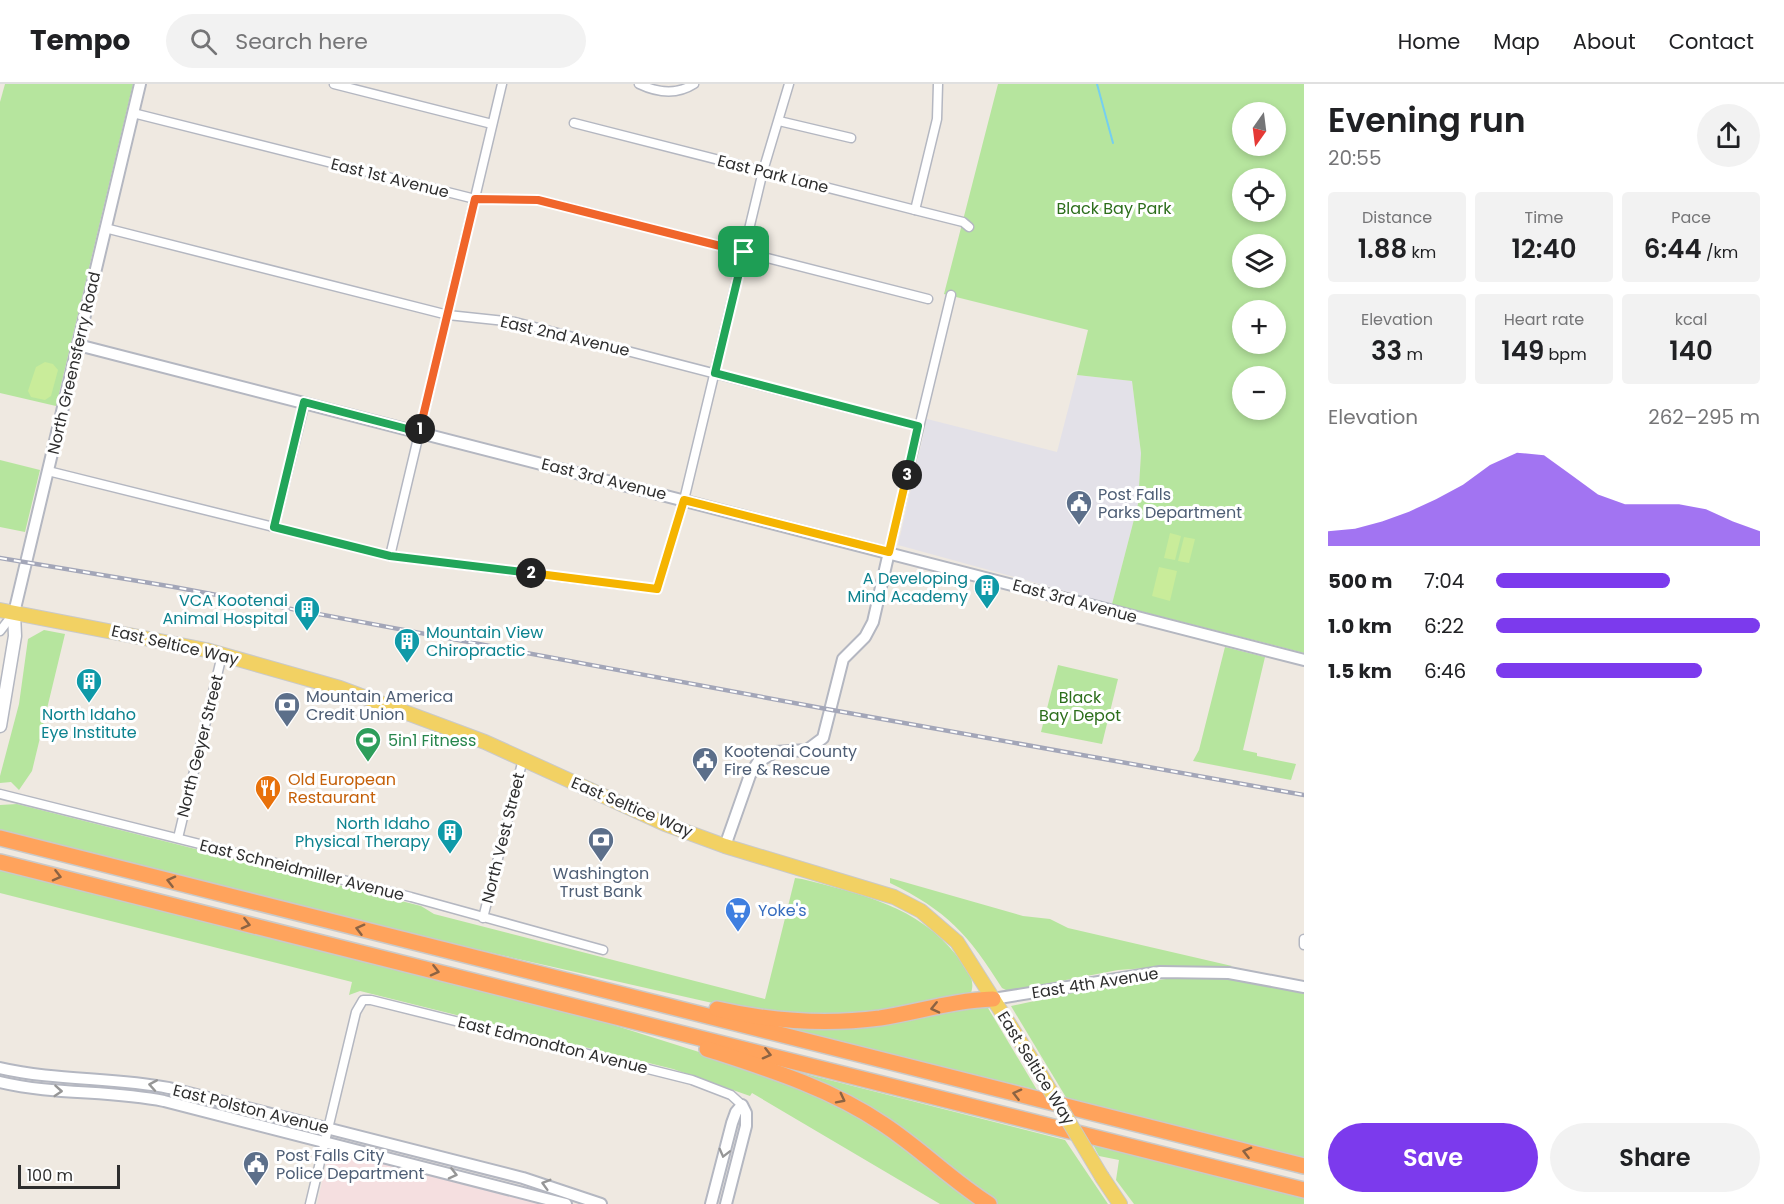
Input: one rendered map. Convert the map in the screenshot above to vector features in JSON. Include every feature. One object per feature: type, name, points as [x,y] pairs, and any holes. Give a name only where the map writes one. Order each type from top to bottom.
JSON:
[{"type":"highway","points":[[0,838],[437,950],[1304,1166]]},
{"type":"highway","points":[[0,862],[1304,1190]]},
{"type":"highway","points":[[437,950],[561,973],[736,1013],[782,1020],[863,1020],[993,999]]},
{"type":"highway","points":[[588,1010],[774,1071],[832,1095],[889,1128],[989,1204]]},
{"type":"main road","name":"East Seltice Way","points":[[0,610],[124,633],[222,655],[381,702],[523,759],[635,811],[725,846],[861,885],[908,903],[937,923],[957,942],[1120,1204]]},
{"type":"main road","name":"North Greensferry Road","points":[[0,726],[15,636],[14,613]]},
{"type":"street","name":"North Greensferry Road","points":[[0,631],[14,613],[140,84]]},
{"type":"street","points":[[334,84],[492,124]]},
{"type":"street","points":[[390,556],[502,84]]},
{"type":"street","points":[[639,84],[669,92],[684,90],[694,84]]},
{"type":"street","points":[[48,471],[390,556],[657,589],[684,500],[763,171],[789,84]]},
{"type":"street","points":[[915,210],[938,120],[938,84]]},
{"type":"street","name":"East 1st Avenue","points":[[133,113],[475,199],[538,200],[928,299]]},
{"type":"street","points":[[779,121],[851,138]]},
{"type":"street","name":"East Park Lane","points":[[574,123],[963,222],[969,227]]},
{"type":"street","name":"East 2nd Avenue","points":[[105,228],[448,315],[514,322],[918,426]]},
{"type":"street","points":[[725,846],[749,777],[758,762],[775,752],[807,750],[823,738],[843,659],[865,637],[873,622],[951,295]]},
{"type":"street","name":"East 3rd Avenue","points":[[78,345],[1304,660]]},
{"type":"street","points":[[274,527],[304,402]]},
{"type":"street","name":"North Geyer Street","points":[[178,838],[222,655]]},
{"type":"street","name":"North Vest Street","points":[[483,918],[523,759]]},
{"type":"street","name":"East Schneidmiller Avenue","points":[[0,794],[178,838],[603,950]]},
{"type":"street","points":[[1304,939],[1304,945]]},
{"type":"street","name":"East 4th Avenue","points":[[993,999],[1160,972],[1229,973],[1304,987]]},
{"type":"street","name":"East Edmondton Avenue","points":[[327,1130],[359,1003],[370,1000],[692,1080],[731,1095],[742,1105]]},
{"type":"street","name":"East Polston Avenue","points":[[0,1068],[39,1076],[149,1084],[561,1188],[601,1204]]},
{"type":"street","name":"East Polston Avenue","points":[[0,1082],[38,1090],[147,1098],[325,1141],[566,1204]]},
{"type":"street","points":[[711,1204],[732,1123],[742,1105]]},
{"type":"street","points":[[726,1204],[746,1126],[746,1113],[742,1105]]},
{"type":"street","points":[[310,1204],[327,1130]]},
{"type":"shaded area","points":[[1077,375],[1132,381],[1141,453],[1138,504],[1112,604],[898,545],[927,419],[1057,452]]},
{"type":"shaded area","points":[[336,1149],[553,1204],[317,1204],[328,1156]]},
{"type":"green space","points":[[5,84],[133,84],[56,406],[0,393],[0,102]]},
{"type":"green space","name":"Black Bay Park","points":[[998,84],[1304,84],[1304,653],[1112,604],[1138,504],[1141,453],[1132,381],[1077,375],[1088,330],[944,294]]},
{"type":"green space","points":[[45,362],[53,364],[58,370],[51,396],[45,400],[31,397],[28,391],[36,367]]},
{"type":"green space","points":[[0,460],[40,470],[25,532],[0,527]]},
{"type":"green space","points":[[1170,533],[1181,536],[1175,560],[1164,558]]},
{"type":"green space","points":[[1184,537],[1195,539],[1189,563],[1178,561]]},
{"type":"green space","points":[[1159,567],[1177,571],[1170,601],[1152,596]]},
{"type":"green space","points":[[44,630],[65,634],[32,771],[19,790],[11,782],[0,783],[0,776],[19,704],[28,639]]},
{"type":"green space","points":[[1225,647],[1265,657],[1243,750],[1257,753],[1257,756],[1296,764],[1291,780],[1193,761],[1199,750]]},
{"type":"green space","name":"Black Bay Depot","points":[[1058,665],[1118,679],[1102,744],[1041,732]]},
{"type":"green space","points":[[17,804],[421,906],[434,914],[765,999],[795,878],[802,879],[846,890],[887,904],[925,925],[942,939],[964,965],[971,978],[972,988],[971,993],[944,1002],[827,1017],[739,1009],[408,934],[0,830],[0,805]]},
{"type":"green space","points":[[0,869],[607,1023],[753,1069],[860,1114],[982,1204],[940,1204],[752,1093],[750,1096],[673,1069],[360,991],[349,995],[352,982],[0,893]]},
{"type":"green space","points":[[890,878],[1023,916],[1050,919],[1068,928],[1232,966],[1176,966],[1118,970],[1008,991],[1002,988],[978,953],[955,926],[926,903],[890,883]]},
{"type":"green space","points":[[1218,978],[1262,983],[1304,994],[1304,1158],[1067,1099],[1011,1006],[1100,987],[1166,979]]},
{"type":"green space","points":[[972,1006],[988,1008],[1037,1090],[759,1022]]},
{"type":"green space","points":[[782,1068],[1065,1140],[1108,1204],[997,1204]]},
{"type":"green space","points":[[1092,1143],[1304,1198],[1304,1204],[1134,1204],[1116,1180],[1119,1160],[1099,1156]]},
{"type":"waterway","points":[[1097,84],[1113,143]]},
{"type":"railway","points":[[0,558],[174,587],[832,710],[1304,795]]},
{"type":"place","name":"Post Falls Parks Department","points":[[1079,526]]},
{"type":"place","name":"A Developing Mind Academy","points":[[987,610]]},
{"type":"place","name":"VCA Kootenai Animal Hospital","points":[[307,632]]},
{"type":"place","name":"Mountain View Chiropractic","points":[[407,664]]},
{"type":"place","name":"North Idaho Eye Institute","points":[[89,704]]},
{"type":"place","name":"Mountain America Credit Union","points":[[287,728]]},
{"type":"place","name":"5in1 Fitness","points":[[368,763]]},
{"type":"place","name":"Kootenai County Fire & Rescue","points":[[705,783]]},
{"type":"place","name":"Old European Restaurant","points":[[268,811]]},
{"type":"place","name":"North Idaho Physical Therapy","points":[[450,855]]},
{"type":"place","name":"Washington Trust Bank","points":[[601,863]]},
{"type":"place","name":"Yoke's","points":[[738,933]]},
{"type":"place","name":"Post Falls City Police Department","points":[[256,1187]]},
{"type":"route","points":[[475,199],[538,200],[744,252],[715,373],[918,426],[889,552],[684,500],[657,589],[390,556],[274,527],[304,402],[419,432],[475,199]]}]
